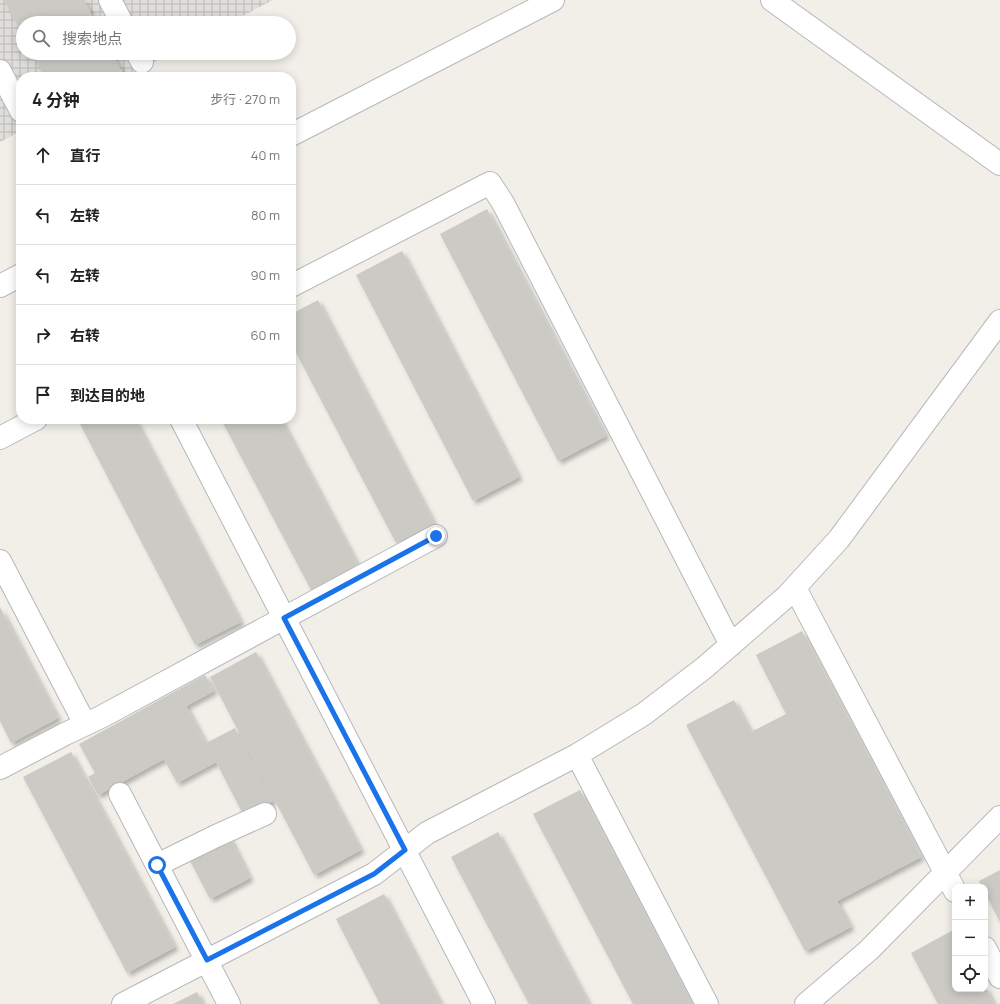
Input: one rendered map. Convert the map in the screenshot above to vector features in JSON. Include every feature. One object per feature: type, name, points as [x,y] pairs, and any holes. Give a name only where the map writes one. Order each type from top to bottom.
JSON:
[{"type":"street","points":[[110,0],[118,16]]},
{"type":"street","points":[[296,132],[553,0]]},
{"type":"street","points":[[772,0],[1000,164]]},
{"type":"street","points":[[0,71],[16,101]]},
{"type":"street","points":[[296,283],[490,183],[503,203],[731,645]]},
{"type":"street","points":[[0,286],[16,278]]},
{"type":"street","points":[[122,1004],[374,874],[427,833],[577,756],[644,714],[704,668],[787,596],[839,539],[1000,321]]},
{"type":"street","points":[[0,438],[27,424]]},
{"type":"street","points":[[184,424],[484,1004]]},
{"type":"street","points":[[0,768],[84,724],[101,717],[436,536]]},
{"type":"street","points":[[0,561],[84,724]]},
{"type":"street","points":[[795,588],[950,882]]},
{"type":"street","points":[[577,756],[707,1004]]},
{"type":"street","points":[[120,794],[229,1004]]},
{"type":"street","points":[[157,865],[265,814]]},
{"type":"street","points":[[806,1004],[950,882],[1000,817]]},
{"type":"street","points":[[988,954],[1000,977]]},
{"type":"shaded area","points":[[0,0],[273,0],[242,16],[16,16],[16,60],[158,60],[135,72],[16,72],[16,134],[0,142]]},
{"type":"building","points":[[4,0],[84,0],[92,16],[16,16],[16,22]]},
{"type":"building","points":[[36,60],[116,60],[122,72],[42,72]]},
{"type":"building","points":[[487,209],[606,436],[558,461],[440,234]]},
{"type":"building","points":[[402,251],[519,477],[473,501],[356,275]]},
{"type":"building","points":[[318,300],[434,523],[396,543],[296,353],[296,311]]},
{"type":"building","points":[[80,424],[138,424],[241,622],[195,645]]},
{"type":"building","points":[[224,424],[284,424],[358,565],[311,590]]},
{"type":"building","points":[[0,607],[58,718],[11,743],[0,721]]},
{"type":"building","points":[[802,631],[921,857],[837,901],[851,927],[805,951],[686,725],[734,700],[751,732],[786,714],[756,655]]},
{"type":"building","points":[[256,652],[361,850],[314,875],[210,677]]},
{"type":"building","points":[[205,675],[214,691],[186,706],[206,743],[235,728],[273,801],[244,816],[216,762],[177,783],[164,759],[98,795],[88,777],[95,773],[79,744]]},
{"type":"building","points":[[71,752],[175,947],[127,973],[23,777]]},
{"type":"building","points":[[580,790],[693,1004],[633,1004],[533,814]]},
{"type":"building","points":[[498,832],[589,1004],[529,1004],[451,857]]},
{"type":"building","points":[[229,836],[250,878],[210,899],[188,857]]},
{"type":"building","points":[[1000,870],[1000,922],[988,899],[988,884],[980,884],[979,881]]},
{"type":"building","points":[[384,894],[441,1004],[380,1004],[336,919]]},
{"type":"building","points":[[952,931],[952,992],[988,992],[994,1004],[938,1004],[911,953]]},
{"type":"building","points":[[197,992],[203,1004],[173,1004]]},
{"type":"route","points":[[157,865],[207,960],[374,874],[405,850],[284,618],[436,536]]}]
